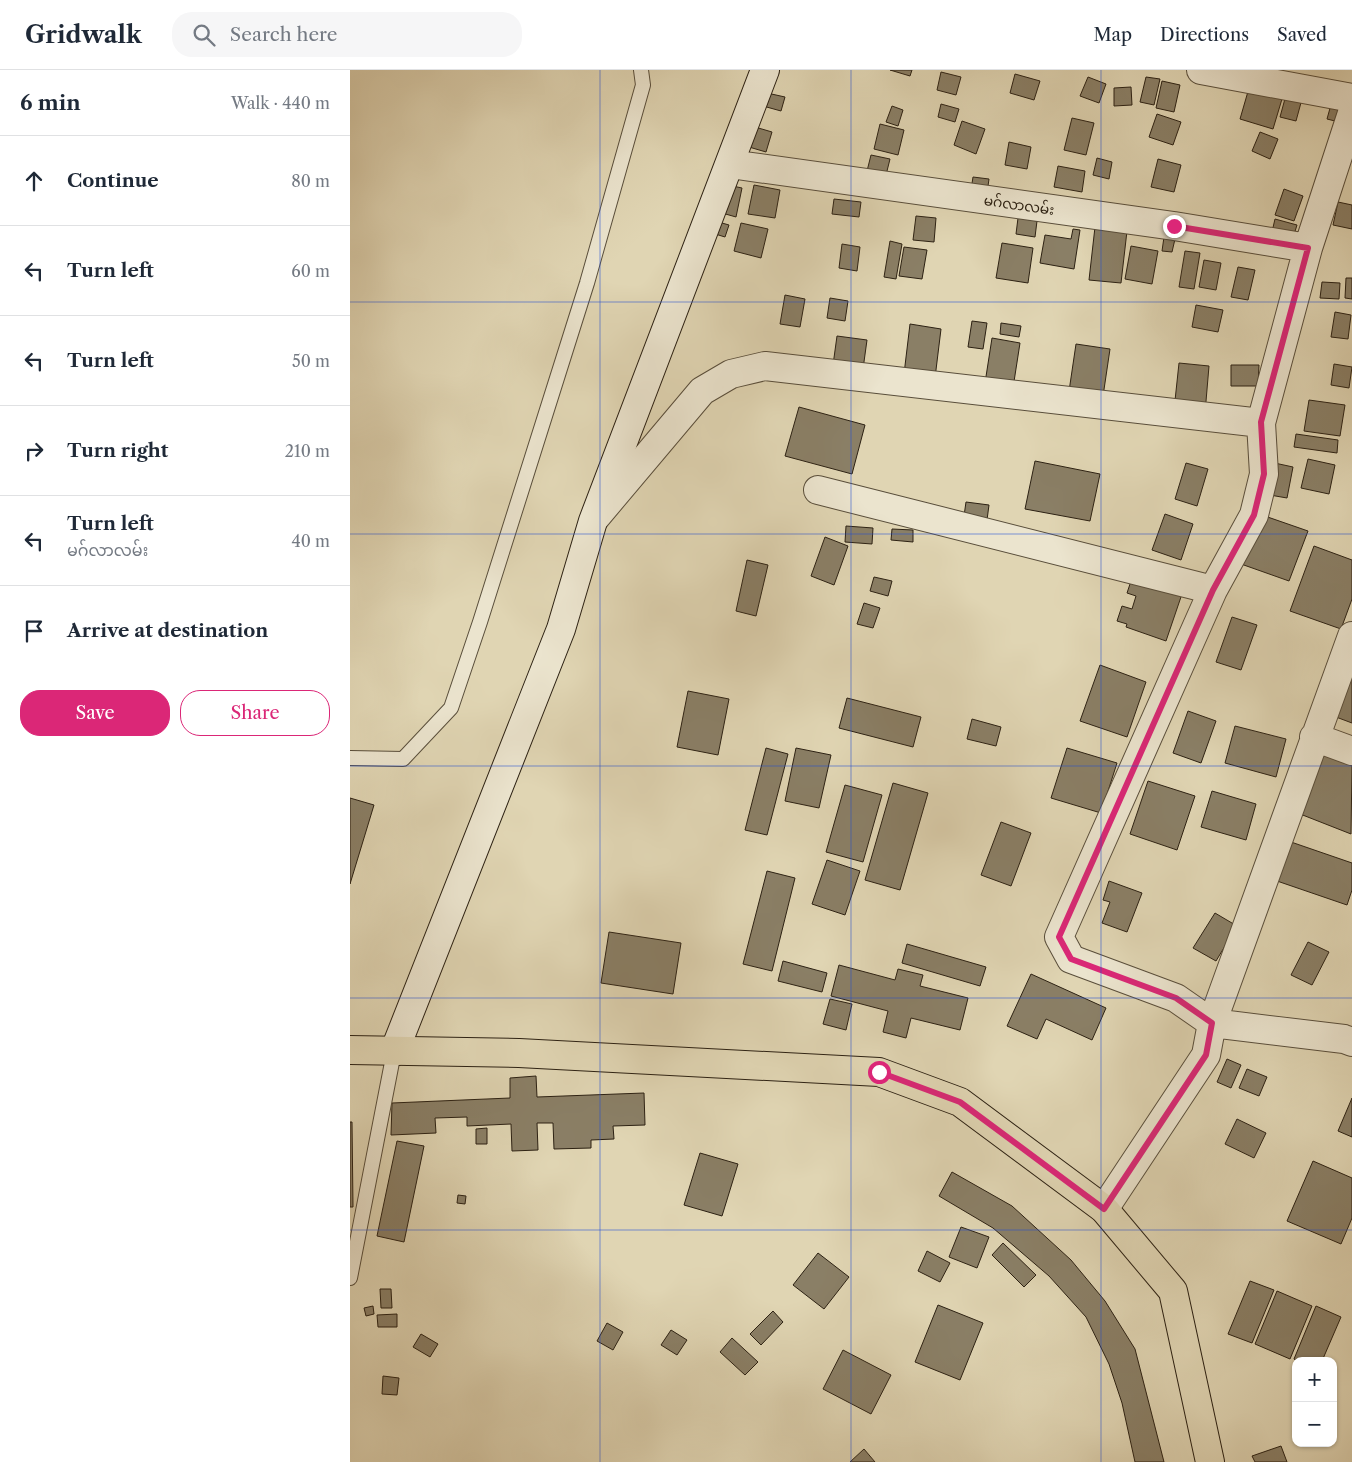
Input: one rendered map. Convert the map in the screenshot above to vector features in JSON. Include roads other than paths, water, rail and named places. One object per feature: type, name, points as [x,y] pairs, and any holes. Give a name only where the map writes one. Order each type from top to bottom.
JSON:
[{"type":"main road","points":[[350,1050],[519,1053],[879,1072],[960,1102],[1104,1209],[1173,1291],[1210,1462]]},
{"type":"street","points":[[394,1052],[561,629],[592,521],[765,70]]},
{"type":"street","points":[[1201,70],[1352,98]]},
{"type":"street","points":[[1350,1034],[1212,1023],[1176,998],[1071,959],[1059,937],[1213,590],[1254,515],[1264,474],[1261,422],[1308,248],[1352,113]]},
{"type":"street","name":"မဂ်လာလမ်း","points":[[730,164],[1174,226],[1308,248]]},
{"type":"street","points":[[592,521],[702,391],[731,374],[765,366],[1261,422]]},
{"type":"street","points":[[818,490],[1213,590]]},
{"type":"street","points":[[1104,1209],[1206,1055],[1212,1023],[1352,636]]},
{"type":"street","points":[[1314,737],[1352,752]]},
{"type":"lane","points":[[350,758],[403,759],[451,708],[588,283],[642,85],[641,70]]},
{"type":"lane","points":[[350,1278],[394,1052]]}]
